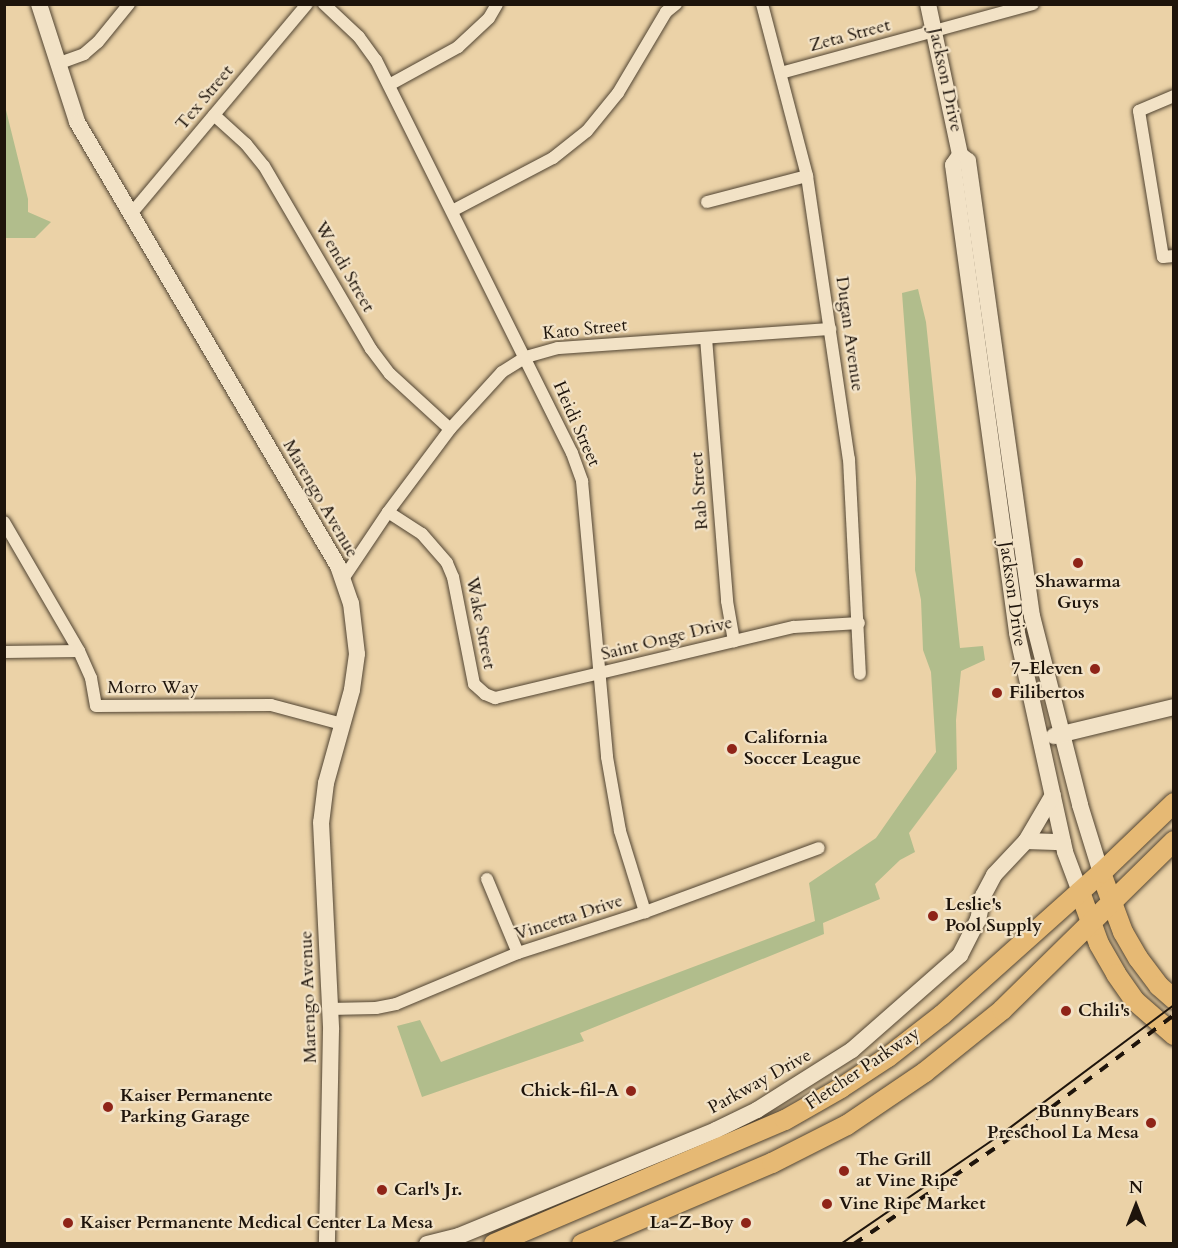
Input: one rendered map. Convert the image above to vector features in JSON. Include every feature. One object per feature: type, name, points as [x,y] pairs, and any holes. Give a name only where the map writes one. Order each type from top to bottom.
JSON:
[{"type":"main road","name":"Fletcher Parkway","points":[[494,1244],[785,1120],[841,1088],[888,1057],[942,1015],[1101,873],[1173,803]]},
{"type":"main road","name":"Fletcher Parkway","points":[[582,1244],[772,1163],[847,1125],[925,1071],[1002,1010],[1173,841]]},
{"type":"main road","name":"Jackson Drive","points":[[1101,873],[1123,932],[1138,958],[1172,997]]},
{"type":"main road","name":"Jackson Drive","points":[[1080,892],[1099,944],[1122,983],[1136,1001],[1173,1035]]},
{"type":"street","name":"Marengo Avenue","points":[[39,4],[77,122],[338,566],[351,603],[357,654],[352,690],[326,783],[321,822],[329,1009],[331,1134],[327,1244]]},
{"type":"street","points":[[57,64],[84,54],[98,42],[129,4]]},
{"type":"street","name":"Tex Street","points":[[130,215],[307,4]]},
{"type":"street","name":"Heidi Street","points":[[324,4],[358,37],[376,60],[526,357],[572,453],[582,481],[598,674],[620,831],[645,912]]},
{"type":"street","points":[[389,85],[458,47],[489,18],[497,4]]},
{"type":"street","points":[[452,211],[553,158],[587,131],[618,93],[666,12],[676,4]]},
{"type":"street","name":"Dugan Avenue","points":[[762,4],[807,176],[830,329],[849,459],[860,622],[860,674]]},
{"type":"street","name":"Jackson Drive","points":[[928,4],[960,155],[968,161],[1032,616],[1080,805],[1101,873]]},
{"type":"street","name":"Zeta Street","points":[[781,74],[1033,4]]},
{"type":"street","points":[[1168,257],[1139,111],[1173,96]]},
{"type":"street","name":"Wendi Street","points":[[214,116],[246,144],[264,166],[364,337],[390,374],[450,429]]},
{"type":"street","name":"Jackson Drive","points":[[960,155],[953,165],[1017,633],[1042,738],[1063,842],[1080,892]]},
{"type":"street","points":[[707,202],[807,176]]},
{"type":"street","name":"Kato Street","points":[[343,579],[388,512],[450,429],[502,372],[526,357],[558,348],[830,329]]},
{"type":"street","name":"Rab Street","points":[[706,338],[727,601],[734,641]]},
{"type":"street","name":"Wake Street","points":[[388,512],[422,534],[447,563],[453,577],[474,684],[485,694]]},
{"type":"street","name":"Morro Way","points":[[4,522],[79,651],[92,678],[96,706],[271,705],[342,724]]},
{"type":"street","name":"Saint Onge Drive","points":[[485,694],[495,698],[794,627],[860,622]]},
{"type":"street","points":[[4,652],[79,651]]},
{"type":"street","points":[[1042,738],[1173,707]]},
{"type":"street","name":"Parkway Drive","points":[[426,1244],[459,1236],[716,1130],[757,1110],[819,1073],[852,1050],[960,955],[978,920],[983,896],[994,875],[1026,841],[1053,795]]},
{"type":"street","points":[[1026,841],[1063,842]]},
{"type":"street","name":"Vincetta Drive","points":[[329,1009],[376,1008],[396,1004],[518,953],[645,912],[819,848]]},
{"type":"street","points":[[487,879],[518,953]]},
{"type":"green space","points":[[5,106],[28,199],[28,212],[51,222],[35,238],[5,238]]},
{"type":"green space","points":[[918,289],[926,322],[960,648],[983,646],[985,660],[961,671],[956,720],[957,769],[909,833],[915,852],[900,860],[875,884],[880,899],[823,923],[824,934],[580,1033],[584,1041],[422,1097],[397,1026],[420,1020],[441,1062],[815,921],[809,883],[876,838],[936,752],[931,672],[923,650],[921,600],[915,570],[916,478],[902,293]]},
{"type":"tram line","points":[[841,1244],[1003,1133],[1174,1005]]},
{"type":"railway","points":[[854,1244],[1020,1131],[1174,1015]]},
{"type":"place","name":"Shawarma Guys","points":[[1078,563]]},
{"type":"place","name":"7-Eleven","points":[[1095,669]]},
{"type":"place","name":"Filibertos","points":[[997,693]]},
{"type":"place","name":"California Soccer League","points":[[732,749]]},
{"type":"place","name":"Leslie's Pool Supply","points":[[933,916]]},
{"type":"place","name":"Chili's","points":[[1066,1011]]},
{"type":"place","name":"Chick-fil-A","points":[[631,1091]]},
{"type":"place","name":"Kaiser Permanente Parking Garage","points":[[108,1107]]},
{"type":"place","name":"BunnyBears Preschool La Mesa","points":[[1151,1123]]},
{"type":"place","name":"The Grill at Vine Ripe","points":[[844,1171]]},
{"type":"place","name":"Carl's Jr.","points":[[382,1190]]},
{"type":"place","name":"Vine Ripe Market","points":[[827,1204]]},
{"type":"place","name":"Kaiser Permanente Medical Center La Mesa","points":[[68,1223]]},
{"type":"place","name":"La-Z-Boy","points":[[746,1223]]}]
